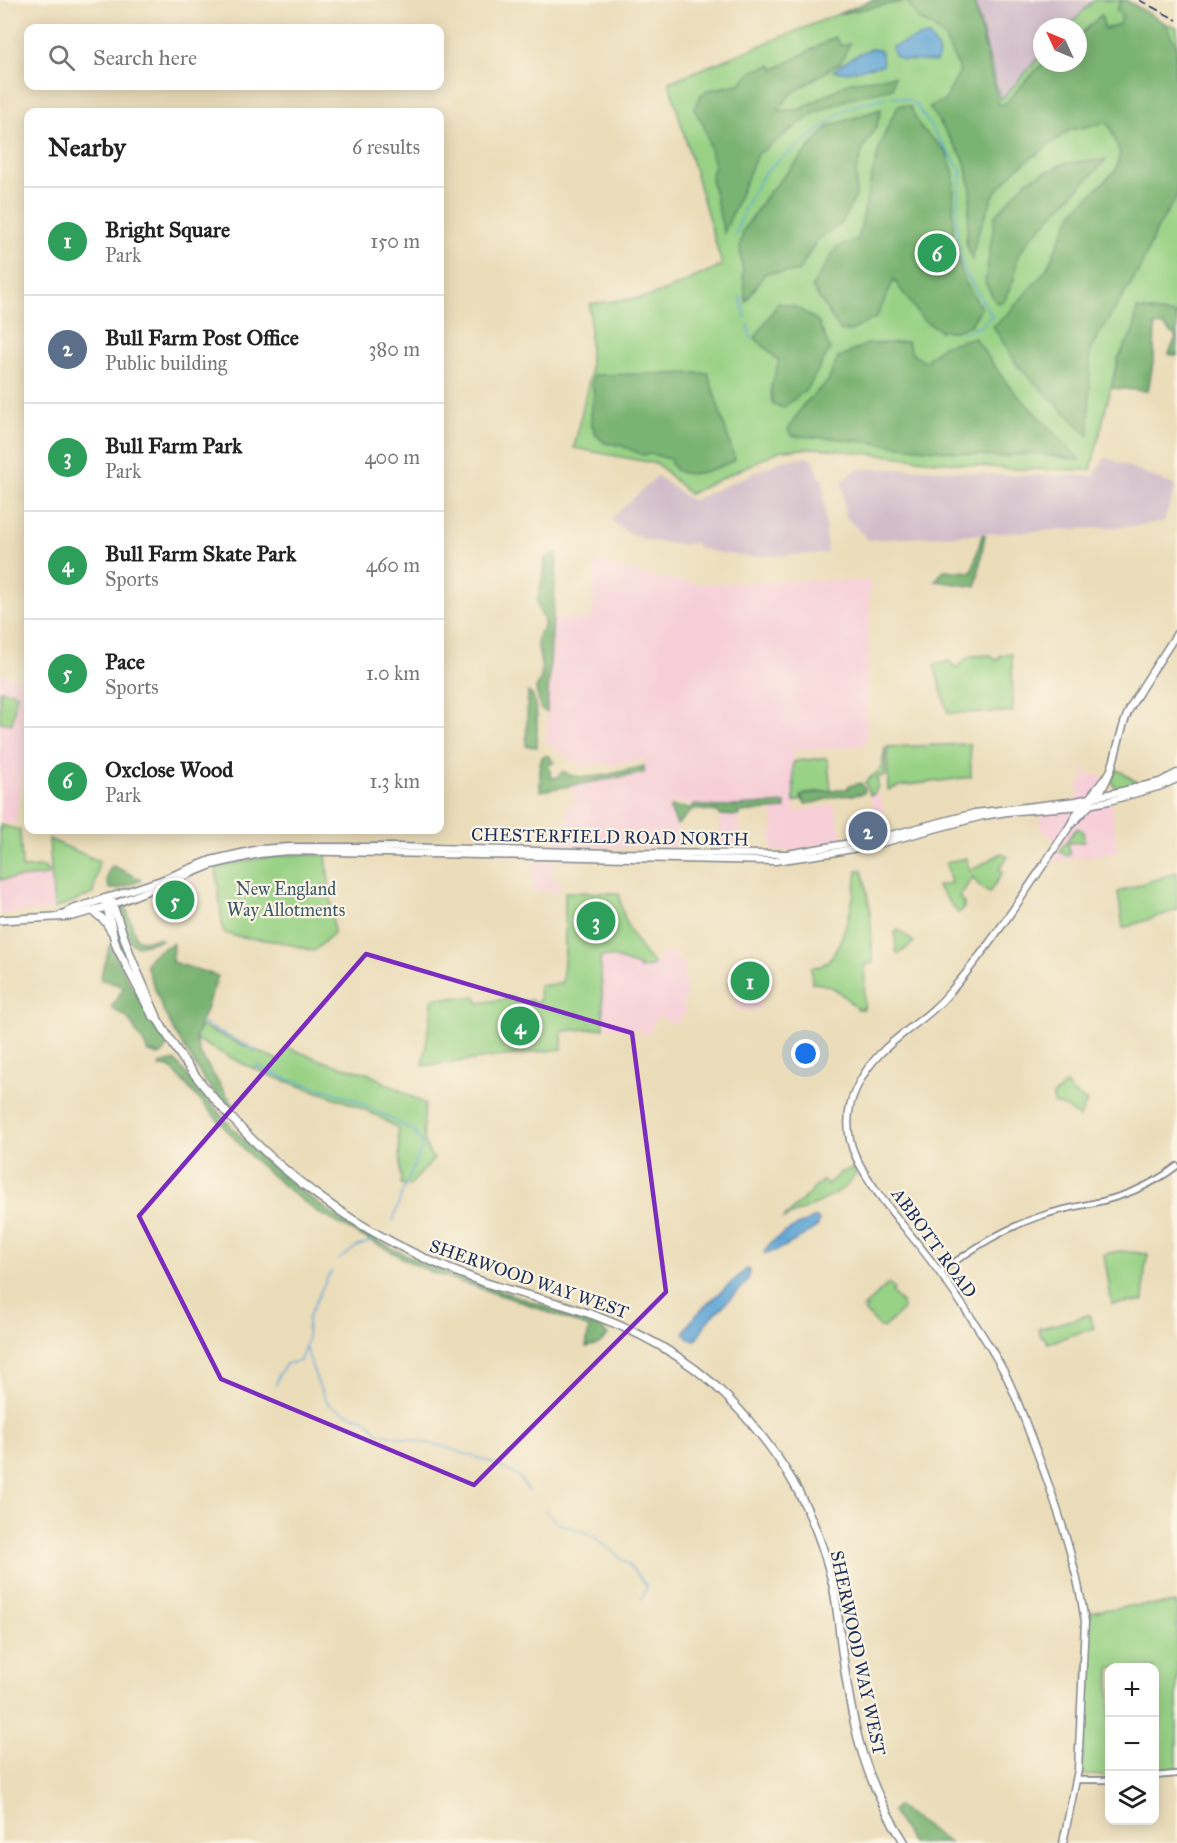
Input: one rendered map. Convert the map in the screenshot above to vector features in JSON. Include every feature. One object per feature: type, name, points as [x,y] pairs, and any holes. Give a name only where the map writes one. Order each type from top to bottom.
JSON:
[{"type":"highway","name":"CHESTERFIELD ROAD NORTH","points":[[60,916],[93,911],[108,902]]},
{"type":"highway","name":"CHESTERFIELD ROAD NORTH","points":[[60,916],[71,910],[108,902]]},
{"type":"highway","name":"SHERWOOD WAY WEST","points":[[108,902],[113,936],[137,988],[152,1015],[158,1020]]},
{"type":"highway","name":"SHERWOOD WAY WEST","points":[[108,902],[158,1020],[189,1068],[256,1145],[300,1183],[339,1211],[398,1247],[484,1282],[574,1308],[634,1332],[673,1354],[705,1377],[760,1432],[793,1479],[821,1545],[837,1605],[851,1710],[858,1743],[876,1793],[905,1843]]},
{"type":"highway","points":[[93,911],[105,921],[113,936]]},
{"type":"highway","points":[[0,920],[60,916]]},
{"type":"main road","points":[[1098,796],[1108,780],[1130,709],[1177,633]]},
{"type":"main road","points":[[1090,801],[1110,772]]},
{"type":"main road","points":[[1090,801],[1098,796],[1160,782],[1177,773]]},
{"type":"main road","points":[[1090,801],[1131,796],[1177,779]]},
{"type":"main road","points":[[1108,780],[1110,787],[1118,792]]},
{"type":"main road","name":"ABBOTT ROAD","points":[[1063,1843],[1076,1780],[1074,1770],[1084,1674],[1085,1622],[1062,1524],[1011,1385],[940,1272],[878,1191],[856,1158],[849,1136],[848,1118],[850,1104],[862,1077],[877,1055],[927,1015],[951,992],[991,942],[1082,806],[1090,801]]},
{"type":"main road","name":"ABBOTT ROAD","points":[[1071,824],[1090,801]]},
{"type":"main road","name":"CHESTERFIELD ROAD NORTH","points":[[449,851],[787,854],[879,838],[975,813],[1090,801]]},
{"type":"main road","name":"CHESTERFIELD ROAD NORTH","points":[[108,902],[211,860],[250,851],[289,846],[775,861],[878,844],[983,816],[1082,806]]},
{"type":"main road","points":[[1062,807],[1071,812],[1071,824]]},
{"type":"street","points":[[940,1272],[982,1243],[1024,1222],[1128,1194],[1161,1178],[1177,1166]]},
{"type":"street","points":[[1159,1775],[1177,1773]]},
{"type":"street","points":[[1076,1780],[1105,1780]]},
{"type":"highlighted area","points":[[366,954],[632,1033],[666,1292],[474,1485],[221,1379],[139,1216]]},
{"type":"shaded area","points":[[974,0],[1094,0],[1077,18],[1033,18],[1033,64],[1000,99]]},
{"type":"shaded area","points":[[807,457],[814,460],[820,478],[823,479],[827,553],[749,557],[720,553],[699,548],[695,543],[681,545],[646,540],[623,530],[611,519],[657,476],[693,500],[781,461]]},
{"type":"shaded area","points":[[1105,457],[1176,486],[1164,521],[1136,526],[868,540],[845,516],[842,481],[858,469],[927,469],[998,475],[1094,476]]},
{"type":"shaded area","points":[[595,561],[659,578],[700,584],[810,580],[870,581],[866,744],[831,749],[794,749],[795,811],[834,805],[843,841],[772,851],[770,832],[774,831],[772,810],[785,809],[746,806],[719,807],[671,802],[670,809],[677,825],[676,848],[552,847],[550,833],[567,830],[567,806],[575,805],[571,786],[644,773],[644,758],[635,762],[618,762],[618,766],[592,764],[590,767],[583,767],[559,752],[546,740],[553,617],[592,619]]},
{"type":"shaded area","points":[[0,674],[24,679],[24,754],[16,821],[14,824],[0,821]]},
{"type":"shaded area","points":[[1082,767],[1086,767],[1087,775],[1101,775],[1112,805],[1117,853],[1051,862],[1062,845],[1041,830],[1040,814],[1062,812],[1079,795],[1078,782],[1084,781]]},
{"type":"shaded area","points":[[879,793],[889,831],[862,837],[858,816],[873,813],[870,795]]},
{"type":"shaded area","points":[[720,815],[739,816],[743,850],[718,851]]},
{"type":"shaded area","points":[[533,861],[553,861],[553,879],[560,880],[560,892],[532,891]]},
{"type":"shaded area","points":[[51,875],[54,909],[0,914],[0,880]]},
{"type":"shaded area","points":[[195,875],[198,903],[164,909],[157,891]]},
{"type":"shaded area","points":[[668,951],[687,967],[683,975],[687,994],[681,1004],[687,1010],[675,1024],[658,1016],[647,1036],[641,1033],[642,1029],[604,1028],[600,957],[616,957],[627,963],[650,967]]},
{"type":"shaded area","points":[[759,990],[761,1009],[739,1011],[737,992]]},
{"type":"green space","points":[[873,0],[974,0],[1000,99],[1033,64],[1033,72],[1087,72],[1087,18],[1077,18],[1094,0],[1126,0],[1166,24],[1177,27],[1177,315],[1137,309],[1134,329],[1118,359],[1091,470],[1008,469],[818,448],[781,450],[689,494],[658,464],[574,448],[590,375],[590,304],[648,297],[722,265],[669,82]]},
{"type":"green space","points":[[873,0],[974,0],[998,104],[1005,104],[1034,72],[1087,72],[1087,28],[1101,15],[1105,29],[1119,24],[1122,16],[1116,11],[1121,0],[1126,0],[1166,24],[1177,49],[1174,73],[1177,82],[1177,195],[1156,231],[1140,269],[1090,349],[1089,436],[1018,366],[993,326],[1006,316],[1046,270],[1073,212],[1116,170],[1120,153],[1110,127],[1105,123],[1070,130],[1015,170],[994,194],[976,239],[972,260],[966,243],[971,189],[964,159],[929,107],[945,100],[960,71],[944,37],[933,27],[918,19],[907,1],[838,14]]},
{"type":"green space","points":[[835,37],[841,46],[850,43],[841,62],[791,94],[778,110],[799,110],[850,82],[894,76],[893,88],[851,98],[815,113],[757,155],[724,233],[711,179],[714,164],[704,126],[694,109],[701,95],[709,90],[739,84],[753,71],[771,65],[775,69]]},
{"type":"green space","points":[[899,105],[910,106],[920,127],[946,151],[954,174],[953,243],[965,282],[981,308],[971,325],[956,331],[941,331],[923,320],[894,280],[876,318],[851,331],[840,330],[812,287],[837,247],[858,239],[878,153]]},
{"type":"green space","points":[[881,109],[877,125],[863,149],[856,171],[856,196],[841,224],[817,240],[798,272],[765,273],[746,302],[740,247],[743,231],[766,196],[829,126]]},
{"type":"green space","points":[[1106,160],[1032,236],[1018,255],[1014,280],[1004,301],[996,303],[985,282],[995,216],[1026,181],[1065,163]]},
{"type":"green space","points":[[778,303],[796,307],[818,321],[830,349],[808,388],[783,408],[772,403],[771,387],[779,361],[755,338]]},
{"type":"green space","points":[[1137,309],[1177,315],[1177,356],[1169,354],[1176,337],[1164,326],[1155,325],[1154,357],[1148,391],[1111,388],[1118,359],[1134,329]]},
{"type":"green space","points":[[974,337],[1008,385],[1080,460],[1032,453],[998,457],[831,438],[792,436],[788,430],[803,405],[828,381],[838,358],[867,344],[907,342],[912,353],[924,362],[943,346]]},
{"type":"green space","points":[[708,373],[735,460],[709,471],[689,474],[680,472],[670,459],[651,454],[643,455],[620,445],[605,443],[596,435],[591,414],[594,394],[593,375]]},
{"type":"green space","points":[[982,535],[985,535],[976,587],[935,581],[944,570],[972,572]]},
{"type":"green space","points":[[557,554],[547,712],[541,710],[536,689],[542,670],[537,642],[539,633],[544,628],[544,620],[537,601],[545,558]]},
{"type":"green space","points":[[1012,654],[1013,712],[948,713],[934,665],[949,661],[956,668],[970,656],[991,655],[998,660],[999,656]]},
{"type":"green space","points":[[0,690],[17,693],[12,724],[0,722]]},
{"type":"green space","points":[[528,692],[533,696],[537,716],[537,747],[526,746]]},
{"type":"green space","points":[[970,744],[971,777],[900,786],[888,790],[887,747]]},
{"type":"green space","points":[[885,748],[885,776],[877,777],[878,786],[874,794],[870,795],[865,782],[881,769]]},
{"type":"green space","points":[[549,756],[554,763],[549,764],[551,778],[558,777],[563,771],[571,775],[591,777],[644,766],[644,773],[540,791],[540,764],[542,757]]},
{"type":"green space","points":[[826,758],[831,791],[814,792],[801,796],[802,800],[794,802],[793,763]]},
{"type":"green space","points":[[1116,769],[1139,783],[1116,788],[1112,782]]},
{"type":"green space","points":[[861,783],[865,790],[860,794],[805,804],[801,796],[848,789],[848,786]]},
{"type":"green space","points":[[785,803],[785,809],[738,812],[739,816],[720,815],[718,812],[693,809],[677,825],[670,809],[670,807],[690,808],[693,805],[719,807]]},
{"type":"green space","points":[[0,825],[20,830],[22,868],[44,867],[48,875],[0,880]]},
{"type":"green space","points":[[1077,828],[1083,831],[1084,842],[1068,843],[1070,855],[1067,856],[1059,851]]},
{"type":"green space","points":[[49,839],[99,861],[93,894],[54,909]]},
{"type":"green space","points":[[1002,853],[1008,857],[999,869],[1003,872],[989,893],[980,887],[973,877],[959,897],[964,903],[964,908],[959,913],[955,910],[937,886],[951,883],[946,862],[966,858],[970,871]]},
{"type":"green space","name":"New England Way Allotments","points":[[287,855],[326,855],[334,933],[314,951],[281,942],[234,936],[223,932],[216,868]]},
{"type":"green space","points":[[113,866],[140,881],[118,889],[111,889],[107,879],[110,868]]},
{"type":"green space","points":[[857,870],[862,870],[870,909],[873,963],[865,964],[864,1009],[857,1009],[842,994],[827,985],[812,983],[811,967],[823,965],[831,957],[843,935],[854,893]]},
{"type":"green space","points":[[1177,872],[1177,910],[1123,928],[1118,892]]},
{"type":"green space","points":[[565,892],[619,893],[630,931],[654,964],[639,969],[639,966],[615,958],[600,957],[604,1028],[562,1031],[562,1049],[423,1066],[433,998],[476,997],[478,1003],[514,998],[515,1002],[532,1000],[533,1002],[540,1001],[539,986],[562,983],[565,950]]},
{"type":"green space","points":[[130,905],[126,907],[136,938],[144,941],[159,938],[161,940],[138,946],[131,943],[118,913],[121,906]]},
{"type":"green space","points":[[898,930],[914,942],[899,954],[896,952],[895,932]]},
{"type":"green space","points":[[173,943],[172,962],[218,976],[195,1039],[200,1054],[234,1106],[226,1105],[205,1081],[163,1010],[146,966],[153,955]]},
{"type":"green space","points":[[110,945],[130,984],[167,1044],[164,1053],[159,1055],[149,1052],[127,1017],[111,1008],[124,987],[100,979]]},
{"type":"green space","points":[[758,975],[768,984],[733,987],[730,984],[736,977]]},
{"type":"green space","points":[[200,1026],[280,1061],[286,1047],[328,1063],[367,1073],[425,1104],[424,1140],[434,1159],[409,1186],[401,1184],[398,1129],[354,1105],[274,1077],[224,1055],[195,1039]]},
{"type":"green space","points":[[176,1062],[224,1119],[261,1157],[305,1194],[352,1226],[428,1265],[599,1327],[608,1335],[599,1344],[586,1347],[589,1328],[524,1303],[434,1273],[319,1213],[253,1159],[170,1067],[159,1067],[160,1064]]},
{"type":"green space","points":[[1066,1084],[1073,1093],[1087,1102],[1079,1118],[1067,1108],[1054,1104],[1053,1096]]},
{"type":"green space","points":[[855,1168],[853,1179],[846,1186],[783,1219],[823,1180],[828,1184],[841,1172]]},
{"type":"green space","points":[[1120,1251],[1148,1254],[1143,1301],[1112,1304],[1104,1254]]},
{"type":"green space","points":[[889,1283],[894,1290],[892,1292],[902,1303],[903,1310],[881,1328],[864,1311],[867,1309],[865,1307],[862,1309]]},
{"type":"green space","points":[[1089,1315],[1094,1328],[1048,1343],[1043,1336],[1041,1337],[1038,1329]]},
{"type":"green space","points":[[1177,1603],[1177,1769],[1159,1771],[1159,1663],[1105,1663],[1105,1776],[1082,1775],[1089,1612]]},
{"type":"green space","points":[[897,1806],[949,1843],[912,1843],[892,1812]]},
{"type":"water","points":[[929,36],[939,55],[936,62],[902,60],[895,56],[892,47],[919,37]]},
{"type":"water","points":[[870,49],[880,50],[883,65],[850,71],[833,71],[851,58]]},
{"type":"water","points":[[813,1218],[819,1221],[818,1226],[784,1247],[764,1253],[777,1237]]},
{"type":"water","points":[[747,1269],[750,1270],[748,1281],[706,1323],[697,1339],[689,1339],[684,1333],[688,1325]]},
{"type":"waterway","points":[[892,96],[909,100],[916,105],[961,171],[957,207],[960,256],[969,279],[992,316],[979,327],[962,333]]},
{"type":"waterway","points":[[735,236],[746,205],[763,175],[779,160],[849,107],[886,97]]},
{"type":"waterway","points":[[740,296],[746,318]]},
{"type":"waterway","points":[[748,325],[751,339]]},
{"type":"waterway","points":[[201,1023],[256,1050],[255,1052]]},
{"type":"waterway","points":[[256,1066],[365,1105],[414,1131],[423,1145]]},
{"type":"waterway","points":[[393,1221],[422,1147]]},
{"type":"waterway","points":[[337,1261],[356,1247],[371,1241]]},
{"type":"waterway","points":[[276,1385],[278,1376],[286,1364],[300,1361],[307,1340],[308,1318],[332,1272]]},
{"type":"waterway","points":[[306,1348],[316,1379],[330,1405],[366,1420],[381,1434]]},
{"type":"waterway","points":[[384,1434],[441,1446],[490,1462],[518,1476],[529,1491]]},
{"type":"waterway","points":[[545,1510],[558,1523],[592,1535],[628,1564],[647,1586],[642,1599]]},
{"type":"railway","points":[[1139,0],[1177,20]]},
{"type":"place","name":"Oxclose Wood","points":[[937,253]]},
{"type":"place","name":"Bull Farm Post Office","points":[[868,831]]},
{"type":"place","name":"Pace","points":[[175,900]]},
{"type":"place","name":"Bull Farm Park","points":[[596,921]]},
{"type":"place","name":"Bright Square","points":[[750,981]]},
{"type":"place","name":"Bull Farm Skate Park","points":[[520,1026]]}]
